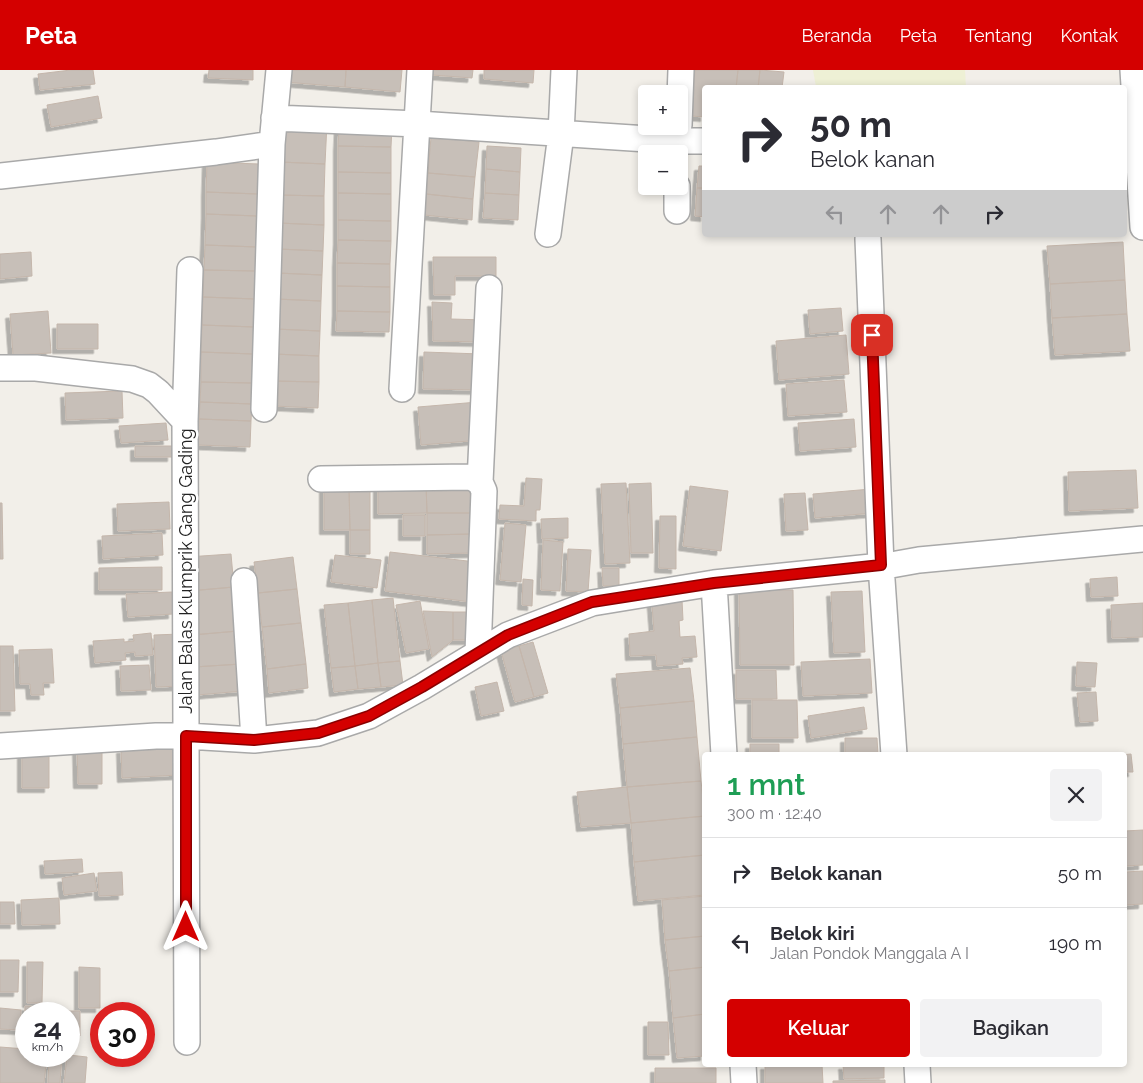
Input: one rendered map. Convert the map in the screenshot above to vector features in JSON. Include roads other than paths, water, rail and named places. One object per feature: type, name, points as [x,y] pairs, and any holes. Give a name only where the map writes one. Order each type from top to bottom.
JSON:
[{"type":"street","points":[[264,409],[272,144],[279,70]]},
{"type":"street","points":[[402,389],[420,70]]},
{"type":"street","points":[[548,234],[561,134],[564,70]]},
{"type":"street","points":[[678,136],[681,70]]},
{"type":"street","points":[[1133,70],[1143,227]]},
{"type":"street","points":[[274,118],[418,124],[561,134],[678,136],[702,140]]},
{"type":"street","points":[[0,176],[272,144]]},
{"type":"street","points":[[677,195],[677,212]]},
{"type":"street","points":[[868,239],[881,565],[894,752]]},
{"type":"street","points":[[185,421],[190,270]]},
{"type":"street","points":[[478,653],[484,491],[480,482],[489,288]]},
{"type":"street","name":"Jalan Balas Klumprik Gang Gading","points":[[0,368],[36,368],[132,379],[149,385],[158,392],[185,421],[186,1042]]},
{"type":"street","points":[[321,479],[470,477],[480,482]]},
{"type":"street","points":[[0,746],[156,736],[254,740],[318,733],[369,716],[422,687],[508,635],[592,602],[714,583],[919,560],[1143,539]]},
{"type":"street","points":[[244,581],[254,740]]},
{"type":"street","points":[[714,583],[724,752]]},
{"type":"street","points":[[743,1067],[744,1083]]},
{"type":"street","points":[[917,1067],[918,1083]]}]
